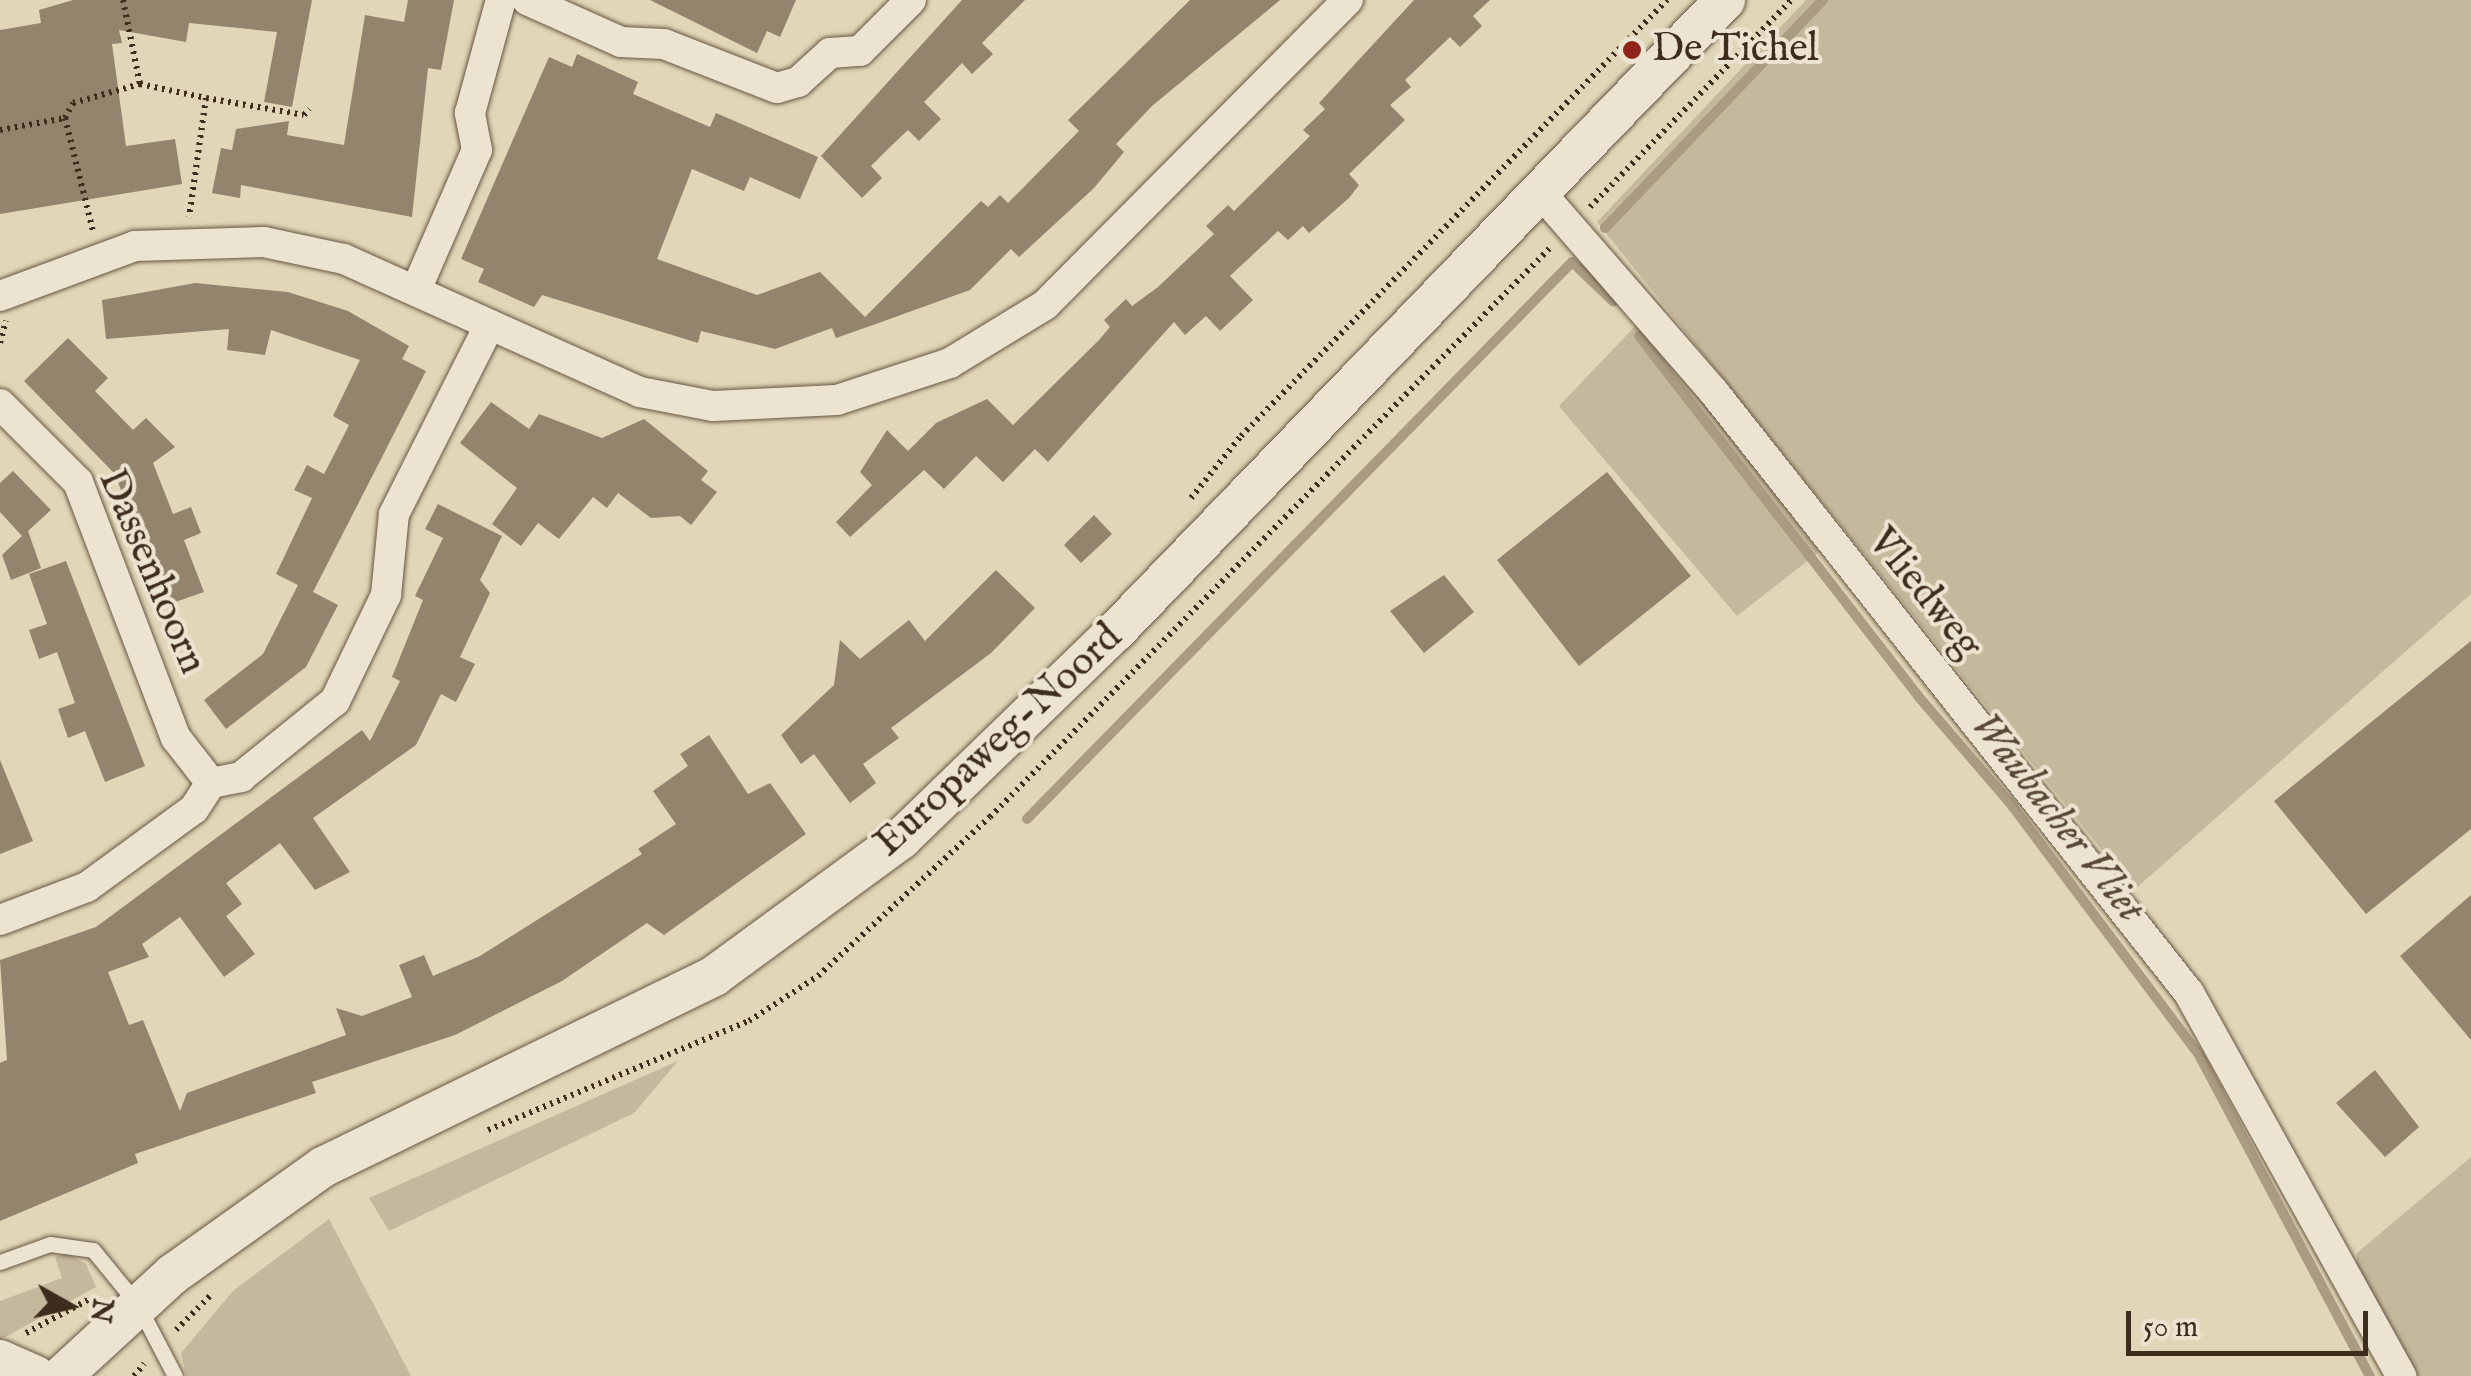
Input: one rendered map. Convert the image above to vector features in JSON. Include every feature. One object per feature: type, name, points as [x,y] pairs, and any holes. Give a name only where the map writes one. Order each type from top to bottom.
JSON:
[{"type":"street","points":[[416,290],[477,150],[470,114],[502,0]]},
{"type":"street","points":[[527,0],[620,42],[664,44],[767,88],[790,87],[830,53],[860,51],[911,0]]},
{"type":"street","points":[[0,296],[98,256],[194,241],[264,242],[344,259],[640,392],[713,406],[773,407],[890,388],[950,363],[1045,305],[1348,0]]},
{"type":"street","name":"Europaweg-Noord","points":[[62,1376],[211,1244],[350,1150],[634,1022],[820,904],[1020,728],[1725,0]]},
{"type":"street","name":"Vliedweg","points":[[1540,192],[1713,391],[2188,993],[2400,1376]]},
{"type":"street","points":[[0,920],[87,887],[194,808],[211,782],[241,777],[335,700],[386,595],[394,514],[489,326]]},
{"type":"street","name":"Dassenhoorn","points":[[0,404],[78,482],[176,738],[211,782]]},
{"type":"street","points":[[6,1350],[36,1376]]},
{"type":"lane","points":[[0,1262],[50,1244],[93,1250],[138,1306],[175,1376]]},
{"type":"path","points":[[123,0],[140,84]]},
{"type":"path","points":[[1511,161],[1666,0]]},
{"type":"path","points":[[1572,226],[1791,0]]},
{"type":"path","points":[[98,256],[65,118],[73,103],[140,84],[304,115],[310,109]]},
{"type":"path","points":[[194,241],[188,197],[206,98]]},
{"type":"path","points":[[0,130],[65,118]]},
{"type":"path","points":[[6,1350],[100,1293],[138,1306]]},
{"type":"shaded area","points":[[1806,0],[2471,0],[2471,594],[2134,890],[1597,222]]},
{"type":"shaded area","points":[[1642,319],[1819,552],[1737,616],[1559,406]]},
{"type":"shaded area","points":[[678,1061],[634,1113],[389,1231],[369,1198]]},
{"type":"shaded area","points":[[2471,1157],[2471,1376],[2410,1376],[2355,1271],[2357,1253]]},
{"type":"shaded area","points":[[329,1219],[411,1376],[186,1376],[181,1353],[234,1290]]},
{"type":"shaded area","points":[[67,1253],[86,1264],[96,1287],[0,1340],[0,1301],[62,1278],[55,1257]]},
{"type":"building","points":[[73,0],[312,0],[292,107],[264,102],[277,32],[189,23],[186,42],[119,30],[122,43],[112,44],[126,146],[175,139],[182,184],[0,214],[0,30],[41,23],[39,10]]},
{"type":"building","points":[[408,0],[454,0],[441,70],[428,68],[412,217],[241,185],[240,198],[212,193],[221,148],[232,150],[236,129],[289,121],[287,135],[344,145],[365,15],[404,22]]},
{"type":"building","points":[[650,0],[796,0],[780,37],[767,31],[757,53]]},
{"type":"building","points":[[962,0],[1025,0],[982,43],[993,54],[972,74],[962,63],[924,102],[941,119],[919,141],[908,130],[871,166],[882,178],[862,198],[821,156]]},
{"type":"building","points":[[1190,0],[1280,0],[1152,106],[1116,144],[1124,152],[1094,188],[1019,257],[1011,249],[970,290],[873,325],[836,338],[832,328],[775,349],[701,331],[698,343],[542,295],[534,307],[478,282],[484,269],[461,259],[549,57],[572,67],[577,54],[638,82],[633,94],[710,127],[716,113],[818,157],[800,199],[750,177],[744,191],[692,169],[657,259],[757,295],[820,272],[865,317],[981,201],[988,207],[1000,195],[1008,203],[1079,131],[1068,120]]},
{"type":"building","points":[[1414,0],[1490,0],[1473,16],[1482,26],[1460,47],[1450,37],[1405,80],[1411,87],[1390,105],[1405,120],[1349,174],[1359,185],[1349,198],[1309,233],[1303,226],[1288,240],[1278,231],[1230,276],[1253,300],[1220,331],[1206,316],[1185,335],[1174,322],[1048,462],[1035,449],[1003,482],[976,456],[944,489],[924,470],[850,537],[836,522],[872,485],[860,472],[887,430],[908,451],[936,423],[987,399],[1013,425],[1099,340],[1110,327],[1104,320],[1126,299],[1132,306],[1158,287],[1214,234],[1206,226],[1228,205],[1234,211],[1310,136],[1303,130],[1325,109],[1319,103]]},
{"type":"building","points":[[195,283],[288,292],[348,311],[409,346],[402,359],[426,371],[313,592],[338,605],[306,667],[226,729],[204,700],[263,654],[298,585],[276,574],[312,498],[294,490],[307,465],[324,474],[337,449],[349,425],[333,416],[360,360],[271,330],[265,355],[227,350],[229,329],[106,339],[102,300]]},
{"type":"building","points":[[68,338],[108,378],[95,391],[133,430],[146,418],[175,447],[153,463],[173,514],[191,507],[201,533],[184,540],[204,592],[164,606],[115,474],[24,381]]},
{"type":"building","points":[[491,402],[529,429],[539,414],[602,438],[644,419],[708,471],[701,480],[717,492],[691,525],[680,516],[651,518],[618,493],[607,508],[593,497],[559,539],[538,523],[521,546],[492,524],[517,488],[460,443]]},
{"type":"building","points":[[13,471],[51,510],[28,531],[41,568],[11,580],[2,555],[22,536],[0,512],[0,483]]},
{"type":"building","points":[[1607,472],[1691,576],[1579,666],[1497,560]]},
{"type":"building","points":[[438,504],[502,536],[480,580],[490,593],[460,657],[475,664],[456,702],[441,694],[416,745],[313,818],[350,872],[315,890],[280,843],[226,883],[242,904],[226,916],[255,954],[224,977],[180,917],[142,944],[149,957],[108,972],[129,1025],[143,1020],[180,1111],[187,1093],[346,1035],[336,1008],[362,1016],[412,997],[399,965],[424,955],[433,976],[480,956],[642,854],[638,849],[676,824],[653,791],[688,766],[680,754],[709,735],[748,794],[770,783],[806,834],[664,935],[647,923],[562,981],[455,1035],[312,1082],[316,1093],[135,1154],[138,1163],[0,1221],[0,1063],[7,1060],[0,960],[96,927],[362,730],[370,741],[400,681],[392,677],[423,600],[415,596],[443,538],[425,529]]},
{"type":"building","points":[[1094,515],[1112,534],[1081,563],[1064,545]]},
{"type":"building","points":[[66,561],[145,766],[105,782],[85,731],[68,738],[58,709],[75,703],[57,652],[39,659],[29,630],[47,624],[29,574]]},
{"type":"building","points":[[996,570],[1035,608],[991,653],[891,728],[899,738],[863,764],[876,783],[850,803],[814,754],[801,764],[781,735],[834,685],[840,640],[860,659],[909,620],[925,641]]},
{"type":"building","points":[[1444,575],[1474,612],[1424,653],[1390,611]]},
{"type":"building","points":[[2471,641],[2471,829],[2366,914],[2274,801]]},
{"type":"building","points":[[0,760],[33,841],[0,854]]},
{"type":"building","points":[[2471,895],[2471,1040],[2400,956]]},
{"type":"building","points":[[2375,1070],[2419,1127],[2385,1157],[2336,1103]]},
{"type":"waterway","name":"Waubacher Vliet","points":[[1605,228],[1823,0]]},
{"type":"waterway","points":[[1027,819],[1572,262],[1613,301]]},
{"type":"waterway","name":"Waubacher Vliet","points":[[1639,336],[1918,696],[2010,803],[2199,1055],[2370,1376]]},
{"type":"place","name":"De Tichel","points":[[1632,50]]}]
